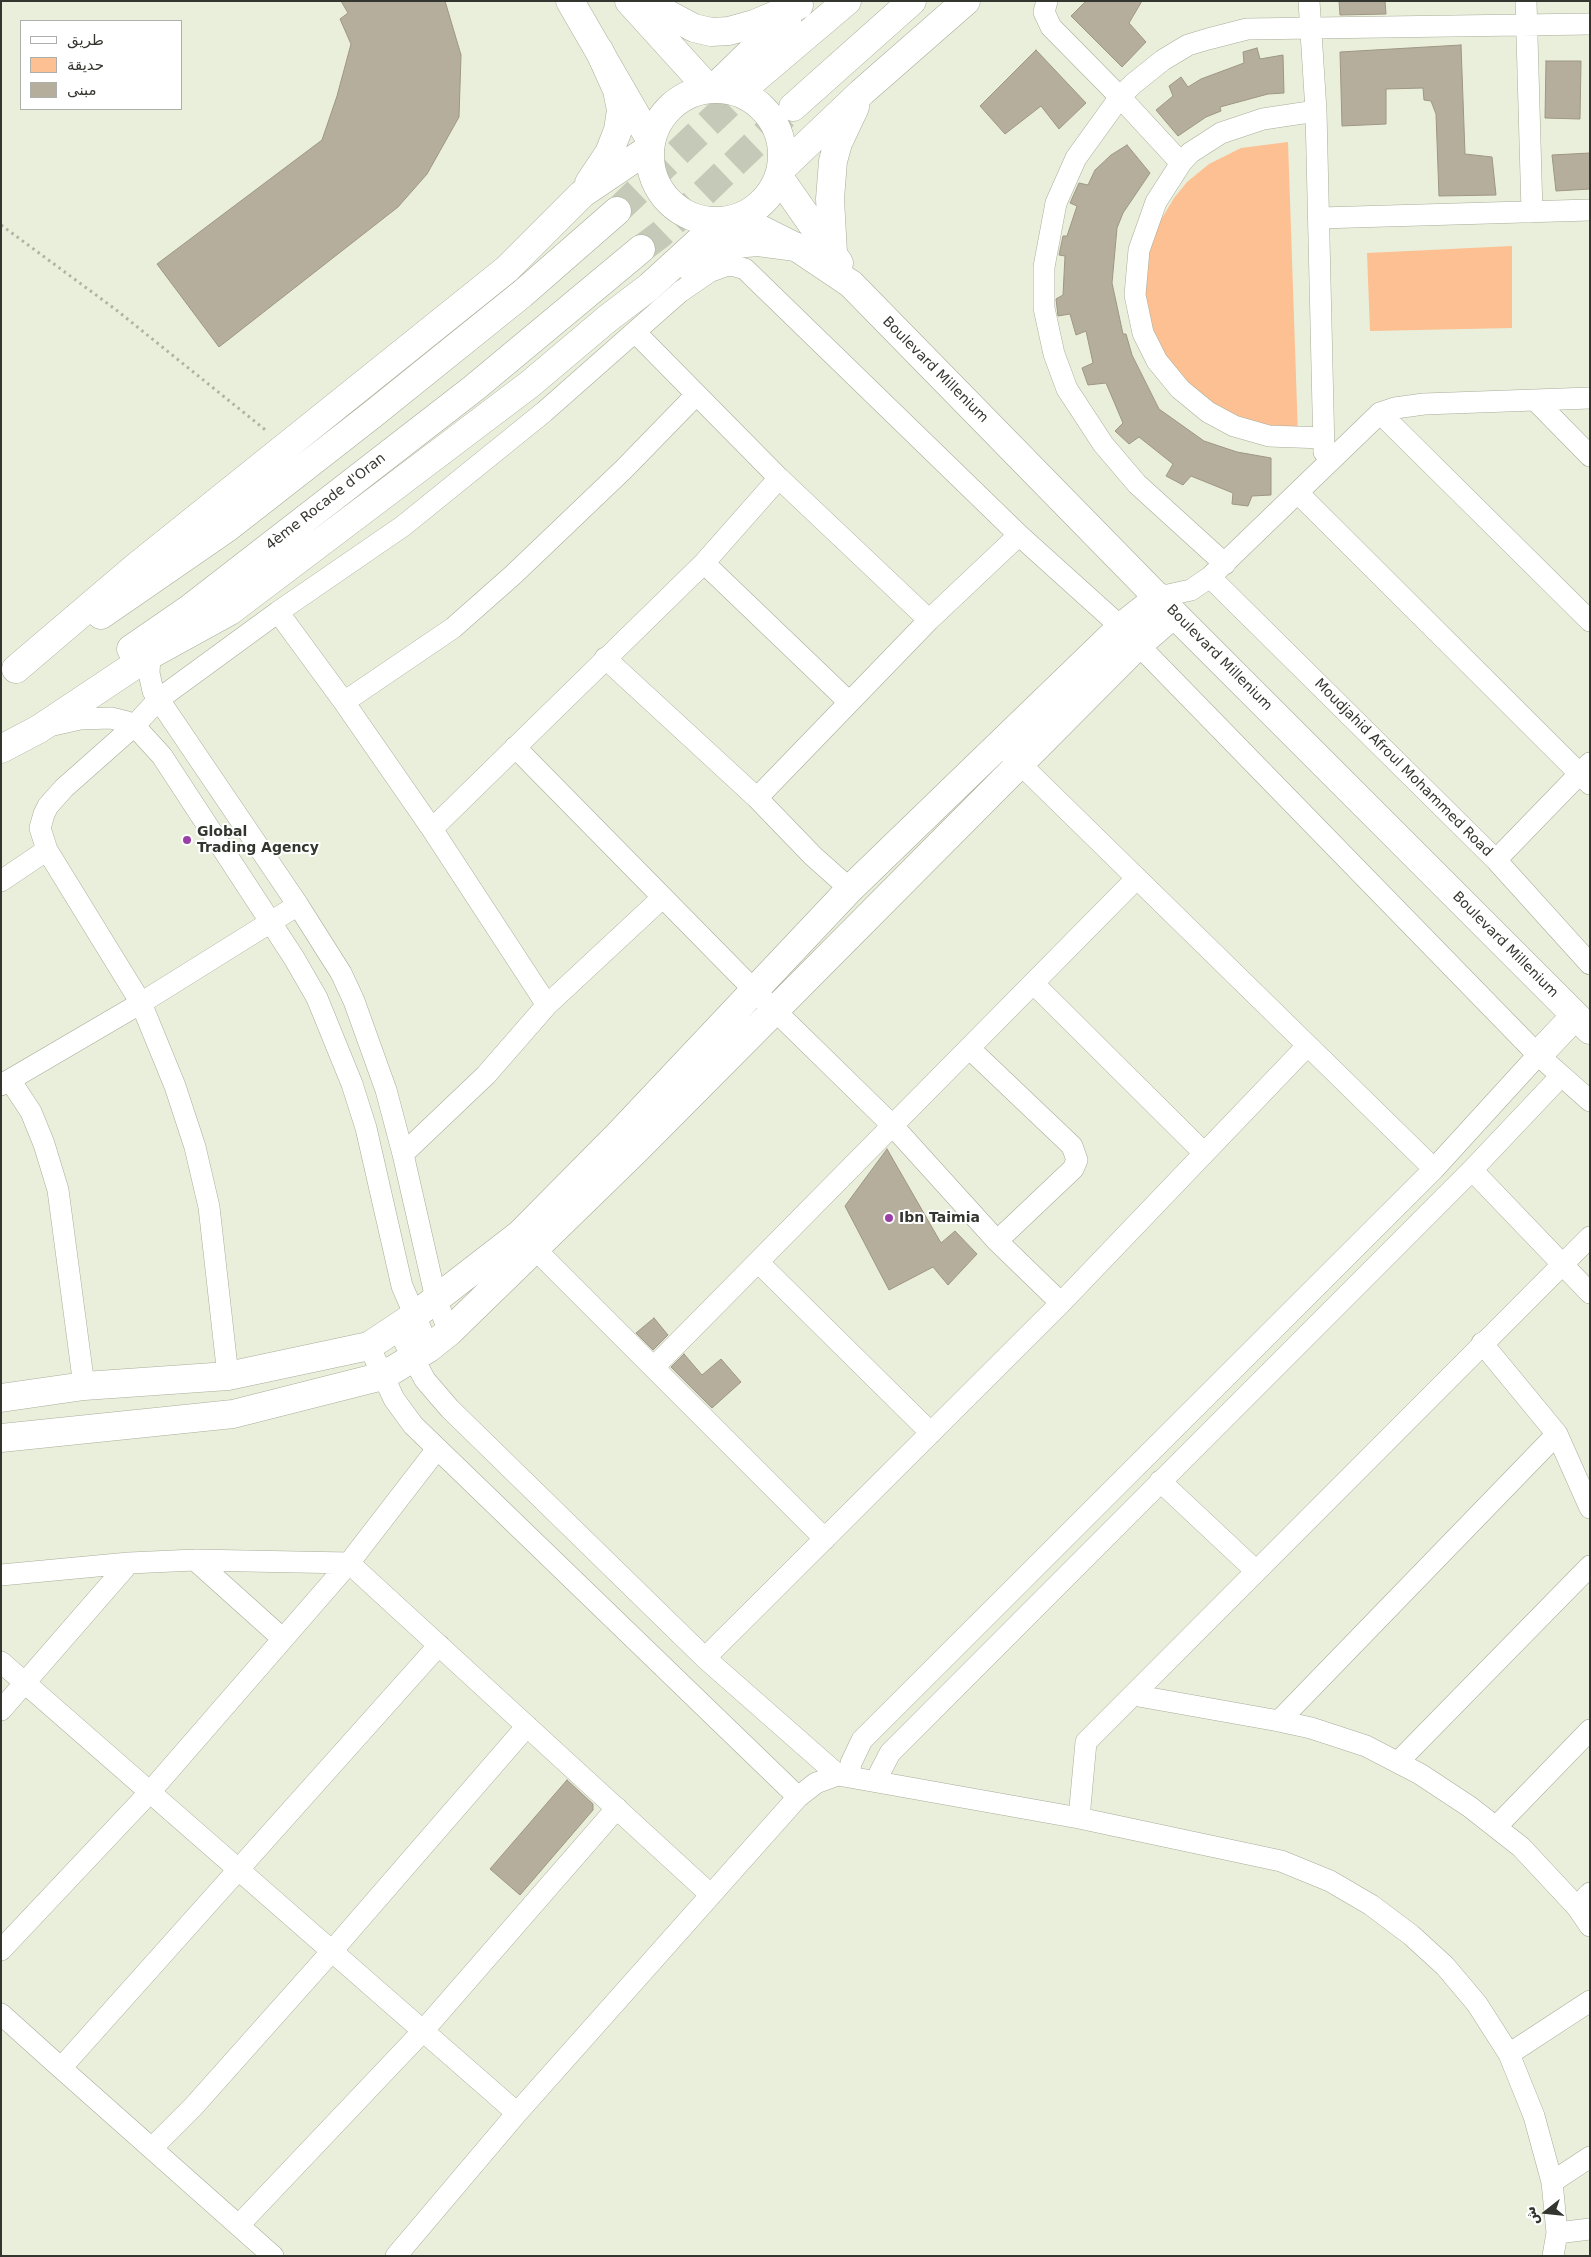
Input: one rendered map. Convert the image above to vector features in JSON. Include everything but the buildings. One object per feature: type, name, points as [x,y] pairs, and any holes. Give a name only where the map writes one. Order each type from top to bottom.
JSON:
[{"type":"main road","points":[[570,1],[651,145]]},
{"type":"main road","points":[[629,1],[711,88]]},
{"type":"main road","points":[[644,1],[694,28],[711,32],[729,31],[754,24],[801,3]]},
{"type":"main road","points":[[755,79],[847,1]]},
{"type":"main road","points":[[793,107],[912,1]]},
{"type":"main road","points":[[1,749],[39,729],[150,655],[230,611],[530,384],[606,319],[649,287],[726,221],[747,214],[761,205],[772,192],[781,173],[862,92],[966,1]]},
{"type":"main road","points":[[711,88],[801,3]]},
{"type":"main road","points":[[582,194],[610,153],[618,130],[621,110],[617,90],[599,50]]},
{"type":"main road","points":[[711,88],[734,90],[752,99],[768,112],[778,130],[783,149],[781,173],[851,284],[796,246],[762,230],[726,221],[697,219],[677,209],[661,192],[652,171],[651,145],[658,122],[671,106],[688,94],[711,88]]},
{"type":"main road","points":[[833,254],[830,199],[833,161],[838,143],[862,92]]},
{"type":"main road","points":[[9,674],[137,566],[507,269],[582,194],[651,145]]},
{"type":"main road","points":[[9,674],[127,599],[227,528],[514,300],[617,211]]},
{"type":"main road","points":[[649,287],[707,252],[734,244],[758,242],[796,246]]},
{"type":"main road","name":"4ème Rocade d'Oran","points":[[1,740],[196,603],[474,388],[641,249]]},
{"type":"main road","name":"Boulevard Millenium","points":[[851,284],[1582,1023]]},
{"type":"main road","points":[[1,1438],[233,1414],[383,1376],[430,1346],[850,888],[999,744],[1167,605]]},
{"type":"main road","points":[[1,1398],[84,1386],[228,1376],[369,1346],[436,1299],[527,1241],[776,1012],[1021,763],[1129,636]]},
{"type":"main road","points":[[1538,1056],[1582,1023]]},
{"type":"street","points":[[1047,1],[1044,12],[1051,28],[1120,97],[1181,163]]},
{"type":"street","points":[[1309,1],[1320,218],[1324,467]]},
{"type":"street","points":[[1526,1],[1532,212]]},
{"type":"street","name":"Moudjahid Afroul Mohammed Road","points":[[1590,24],[1247,29],[1188,45],[1163,60],[1120,97],[1076,158],[1056,203],[1044,267],[1043,290],[1046,318],[1054,354],[1067,388],[1103,444],[1137,484],[1218,571],[1496,860],[1590,964]]},
{"type":"street","points":[[1316,111],[1263,119],[1221,133],[1190,153],[1181,163],[1156,202],[1139,250],[1135,295],[1143,333],[1157,361],[1180,389],[1208,412],[1234,426],[1269,436],[1323,438]]},
{"type":"street","points":[[1320,218],[1590,210]]},
{"type":"street","points":[[228,1376],[207,1198],[195,1147],[175,1086],[141,1003],[47,850],[40,828],[44,814],[48,806],[64,788],[134,726],[159,699],[278,612],[403,526],[544,412],[680,292],[709,272],[728,265],[745,269],[1019,535],[1129,636],[1538,1056],[1590,1101]]},
{"type":"street","points":[[634,332],[779,478],[929,620]]},
{"type":"street","points":[[344,702],[453,628],[513,576],[624,469],[696,395]]},
{"type":"street","points":[[1167,605],[1218,571],[1380,413],[1395,408],[1424,404],[1590,398]]},
{"type":"street","points":[[1534,400],[1590,456]]},
{"type":"street","points":[[1380,413],[1590,620]]},
{"type":"street","points":[[432,829],[704,563],[779,478]]},
{"type":"street","points":[[1298,493],[1586,773],[1496,860]]},
{"type":"street","points":[[757,798],[929,620],[1019,535]]},
{"type":"street","points":[[704,563],[849,702]]},
{"type":"street","points":[[278,612],[344,702],[432,829],[547,1005]]},
{"type":"street","points":[[150,655],[150,682],[159,699],[298,905],[341,973],[358,1008],[377,1060],[403,1154],[436,1299],[425,1380],[450,1409],[705,1658],[844,1775]]},
{"type":"street","points":[[606,658],[757,798],[813,856],[850,888]]},
{"type":"street","points":[[39,729],[66,722],[103,717],[119,719],[134,726],[162,756],[270,922],[317,998],[352,1084],[377,1173],[398,1271],[405,1322],[430,1346]]},
{"type":"street","points":[[999,744],[1021,763],[1434,1169]]},
{"type":"street","points":[[515,747],[662,898],[892,1125],[997,1241],[1061,1303]]},
{"type":"street","points":[[1,881],[47,850]]},
{"type":"street","points":[[654,1367],[1137,878]]},
{"type":"street","points":[[403,1154],[486,1075],[547,1005],[662,898]]},
{"type":"street","points":[[84,1386],[58,1190],[44,1144],[31,1112],[5,1083],[141,1003],[298,905]]},
{"type":"street","points":[[1034,984],[1204,1152]]},
{"type":"street","points":[[705,1658],[1061,1303],[1307,1046]]},
{"type":"street","points":[[969,1048],[1072,1146],[1077,1160],[1073,1169],[997,1241]]},
{"type":"street","points":[[844,1775],[862,1740],[1434,1169],[1538,1056]]},
{"type":"street","points":[[876,1780],[890,1753],[1472,1170],[1560,1076]]},
{"type":"street","points":[[1472,1170],[1590,1293]]},
{"type":"street","points":[[1079,1818],[1086,1742],[1482,1343],[1590,1237]]},
{"type":"street","points":[[527,1241],[826,1539]]},
{"type":"street","points":[[758,1262],[931,1433]]},
{"type":"street","points":[[1482,1343],[1557,1434],[1590,1508]]},
{"type":"street","points":[[369,1346],[402,1412],[798,1797]]},
{"type":"street","points":[[1171,1430],[1191,1450]]},
{"type":"street","points":[[1279,1721],[1557,1434]]},
{"type":"street","points":[[1,1950],[150,1792],[283,1640],[349,1563],[438,1449]]},
{"type":"street","points":[[1160,1481],[1256,1571]]},
{"type":"street","points":[[195,1560],[283,1640]]},
{"type":"street","points":[[1,1575],[130,1563],[195,1560],[349,1563],[711,1895]]},
{"type":"street","points":[[1,1710],[130,1563]]},
{"type":"street","points":[[1398,1762],[1590,1566]]},
{"type":"street","points":[[61,2068],[439,1645]]},
{"type":"street","points":[[1,1662],[517,2114]]},
{"type":"street","points":[[1133,1695],[1311,1728],[1366,1746],[1398,1762],[1445,1790],[1496,1828],[1583,1900],[1590,1926]]},
{"type":"street","points":[[153,2147],[193,2107],[332,1952],[527,1726]]},
{"type":"street","points":[[1496,1828],[1590,1730]]},
{"type":"street","points":[[396,2256],[517,2114],[798,1797],[816,1783],[844,1775],[1079,1818],[1272,1859],[1330,1880],[1387,1917],[1411,1935],[1445,1966],[1478,2004],[1509,2054],[1534,2116],[1552,2182],[1557,2233],[1552,2256]]},
{"type":"street","points":[[239,2225],[423,2031],[617,1808]]},
{"type":"street","points":[[1509,2054],[1590,2001]]},
{"type":"street","points":[[1,2014],[153,2147],[273,2256]]},
{"type":"street","points":[[1552,2182],[1590,2157]]},
{"type":"street","points":[[1557,2233],[1590,2230]]},
{"type":"path","points":[[1,225],[115,309],[286,446]]},
{"type":"green space","points":[[1288,142],[1298,436],[1209,407],[1154,344],[1144,292],[1148,257],[1156,228],[1174,198],[1187,182],[1209,164],[1241,148]]},
{"type":"green space","points":[[1512,246],[1512,328],[1370,331],[1367,253]]},
{"type":"tunnel","points":[[617,211],[755,79]]},
{"type":"tunnel","points":[[641,249],[661,234],[793,107]]},
{"type":"place","name":"Global Trading Agency","points":[[187,840]]},
{"type":"place","name":"Ibn Taimia","points":[[889,1218]]}]
